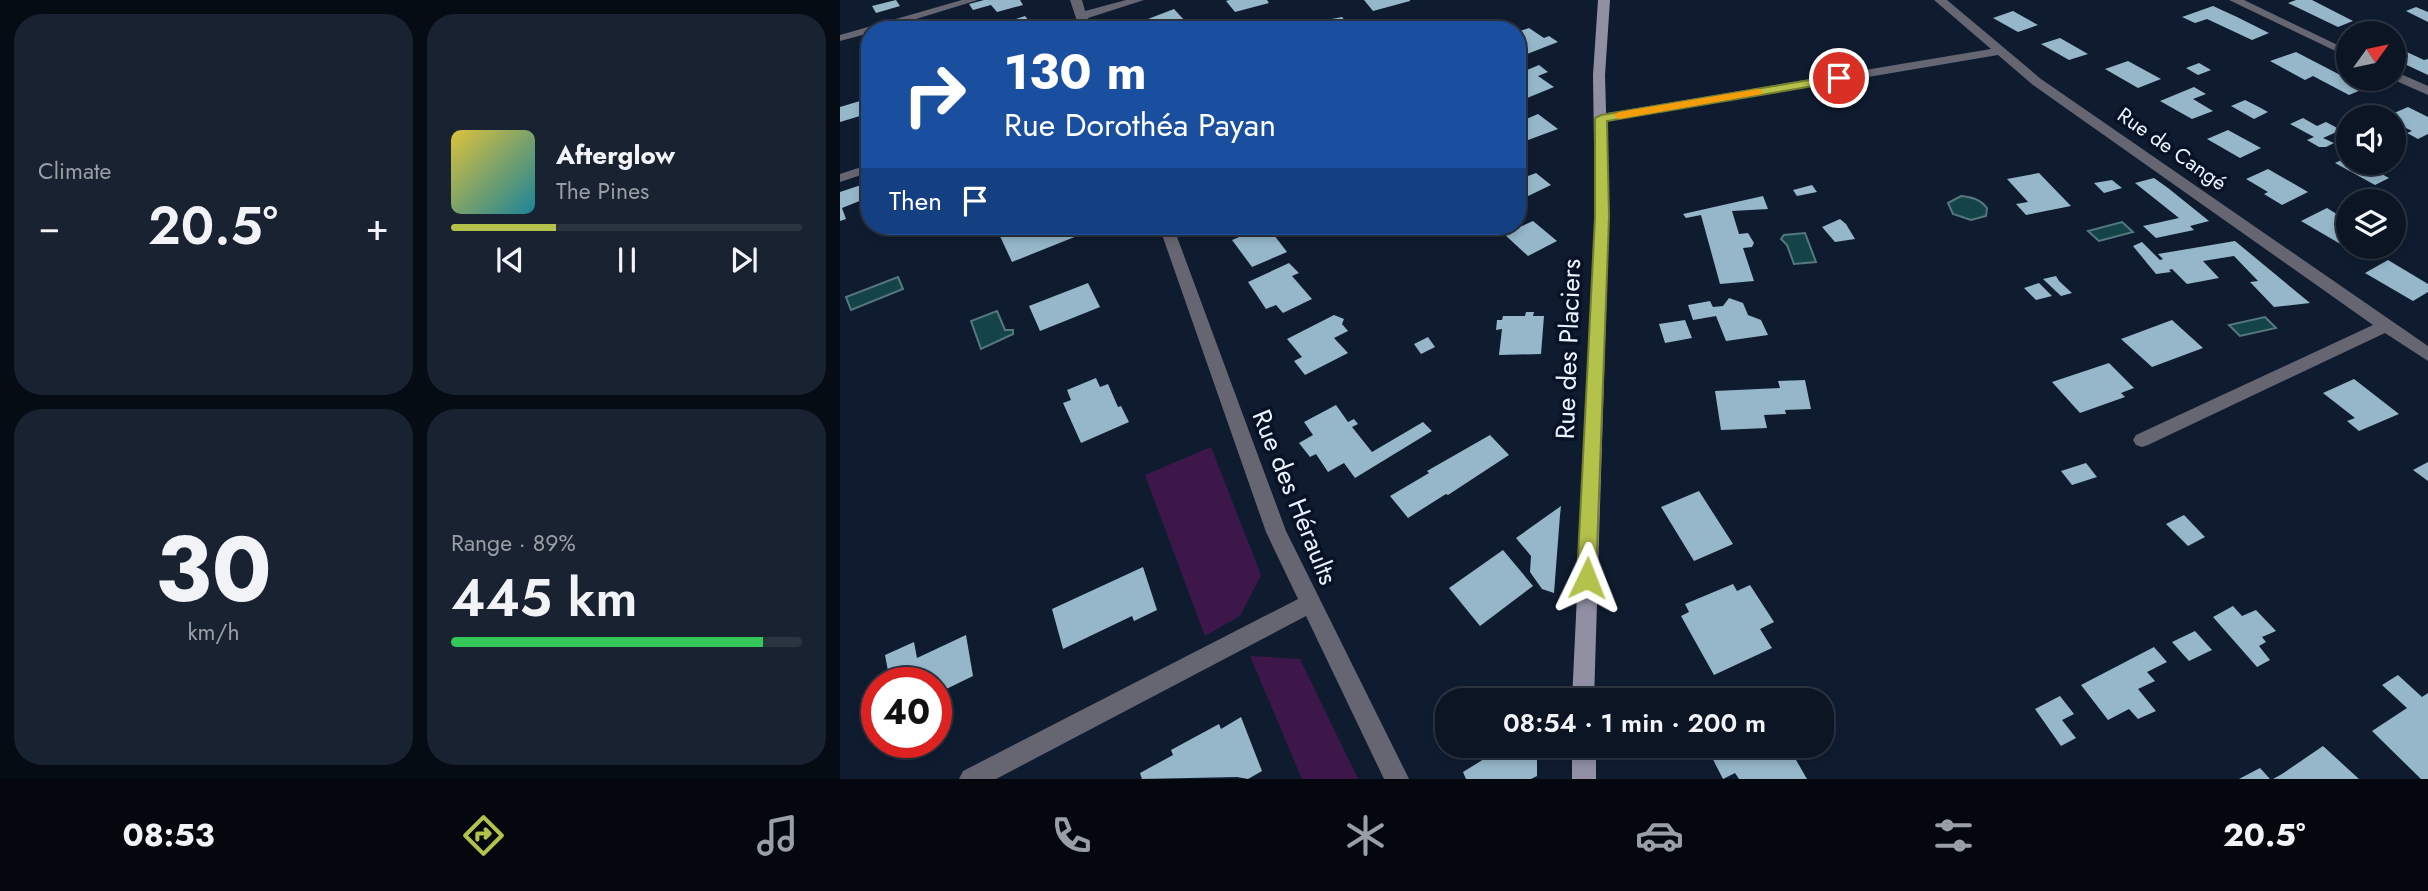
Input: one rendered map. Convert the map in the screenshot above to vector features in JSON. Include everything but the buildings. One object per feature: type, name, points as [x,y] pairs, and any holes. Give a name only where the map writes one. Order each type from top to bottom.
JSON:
[{"type":"street","points":[[1076,0],[1083,21]]},
{"type":"street","points":[[1082,16],[1138,0]]},
{"type":"street","name":"Rue des Placiers","points":[[1583,688],[1602,217],[1599,75],[1604,0]]},
{"type":"street","name":"Rue de Cangé","points":[[1940,0],[1999,51],[2114,136],[2428,355]]},
{"type":"street","points":[[2235,0],[2336,48]]},
{"type":"street","points":[[1601,118],[1999,51]]},
{"type":"street","points":[[2406,81],[2428,91]]},
{"type":"street","name":"Rue des Héraults","points":[[1169,235],[1266,507],[1309,604],[1397,779]]},
{"type":"street","points":[[2142,440],[2385,326]]},
{"type":"street","points":[[971,779],[1309,604]]},
{"type":"street","points":[[1584,758],[1584,779]]},
{"type":"lane","points":[[900,21],[973,0]]},
{"type":"lane","points":[[840,38],[861,32]]},
{"type":"lane","points":[[840,178],[861,171]]},
{"type":"shaded area","points":[[1961,196],[1981,202],[1987,208],[1986,216],[1971,220],[1953,214],[1948,203]]},
{"type":"shaded area","points":[[2122,222],[2133,232],[2099,241],[2088,231]]},
{"type":"shaded area","points":[[1805,233],[1816,262],[1794,264],[1787,245],[1781,239],[1784,235]]},
{"type":"shaded area","points":[[898,277],[903,289],[851,310],[846,297]]},
{"type":"shaded area","points":[[997,311],[1005,330],[1013,330],[1013,334],[981,349],[971,321]]},
{"type":"shaded area","points":[[2265,317],[2276,328],[2240,336],[2229,325]]},
{"type":"shaded area","points":[[1211,447],[1261,575],[1240,616],[1205,636],[1145,475]]},
{"type":"shaded area","points":[[1250,656],[1300,659],[1358,779],[1302,779]]},
{"type":"slow traffic","points":[[1619,115],[1758,92]]},
{"type":"route","points":[[1587,578],[1602,217],[1601,118],[1839,78]]}]
